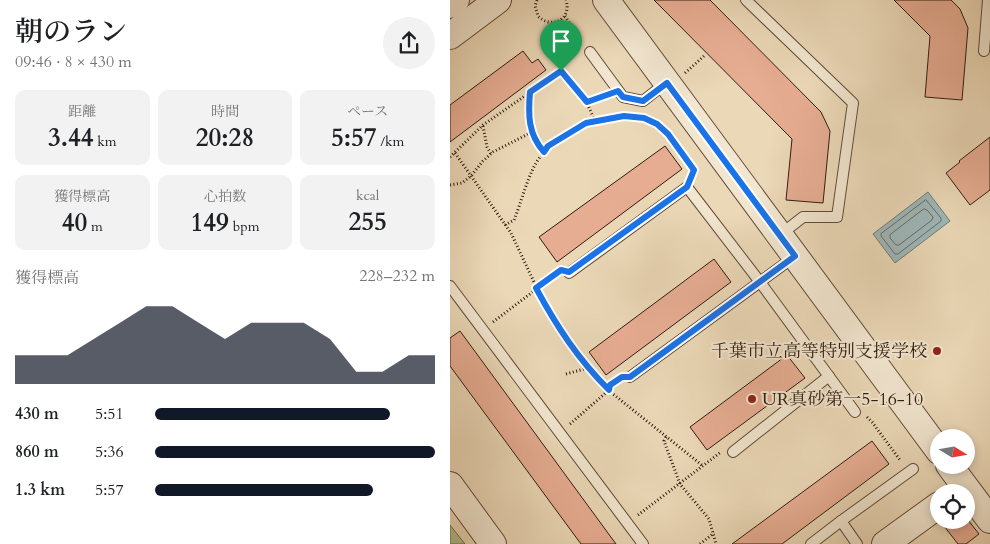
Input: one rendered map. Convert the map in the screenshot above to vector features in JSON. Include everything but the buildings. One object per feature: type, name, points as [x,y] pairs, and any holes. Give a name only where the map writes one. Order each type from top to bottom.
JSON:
[{"type":"street","points":[[450,5],[456,0]]},
{"type":"street","points":[[450,36],[498,0]]},
{"type":"street","points":[[606,0],[673,81],[795,256],[930,439]]},
{"type":"street","points":[[450,485],[493,544]]},
{"type":"street","points":[[975,504],[990,520]]},
{"type":"street","points":[[885,544],[930,512]]},
{"type":"lane","points":[[746,0],[853,103],[837,217],[802,217],[780,235]]},
{"type":"lane","points":[[984,51],[988,0]]},
{"type":"lane","points":[[590,52],[623,97],[643,101],[673,81]]},
{"type":"lane","points":[[569,272],[687,187],[760,282],[855,412]]},
{"type":"lane","points":[[630,377],[795,256]]},
{"type":"lane","points":[[450,286],[643,544]]},
{"type":"lane","points":[[730,450],[829,376]]},
{"type":"lane","points":[[811,544],[913,469]]},
{"type":"lane","points":[[841,521],[857,544]]},
{"type":"path","points":[[537,0],[538,16],[547,23],[558,22],[566,16],[568,6],[566,0]]},
{"type":"path","points":[[560,58],[568,56],[578,46],[583,46],[576,30],[566,16]]},
{"type":"path","points":[[558,22],[561,71],[587,102],[595,121]]},
{"type":"path","points":[[673,81],[704,56]]},
{"type":"path","points":[[450,157],[483,125],[561,71]]},
{"type":"path","points":[[587,102],[618,91]]},
{"type":"path","points":[[530,92],[528,114],[532,132],[544,152]]},
{"type":"path","points":[[505,225],[514,220],[531,175],[539,158],[548,146],[586,123],[595,121],[624,116],[644,118],[657,124],[668,134],[694,170],[687,187]]},
{"type":"path","points":[[483,125],[487,147],[491,154]]},
{"type":"path","points":[[450,185],[462,183],[491,154],[532,132]]},
{"type":"path","points":[[455,153],[511,233],[536,288],[571,347],[609,390],[703,466]]},
{"type":"path","points":[[483,330],[561,270],[569,272]]},
{"type":"path","points":[[566,374],[588,368]]},
{"type":"path","points":[[560,432],[609,390],[610,385],[622,377],[630,377]]},
{"type":"path","points":[[855,412],[866,416],[889,443],[900,460],[893,466]]},
{"type":"path","points":[[666,437],[664,441],[680,484],[709,520],[716,544]]},
{"type":"path","points":[[627,523],[703,466],[730,450]]},
{"type":"path","points":[[700,544],[714,533]]},
{"type":"green space","points":[[450,525],[465,544],[450,544]]},
{"type":"water","points":[[928,192],[950,221],[895,263],[873,234]]},
{"type":"place","name":"千葉市立高等特別支援学校","points":[[937,351]]},
{"type":"place","name":"UR真砂第一5-16-10","points":[[752,399]]},
{"type":"route","points":[[561,71],[587,102],[618,91],[623,97],[643,101],[667,83],[795,256],[630,377],[622,377],[610,385],[609,390],[591,372],[571,347],[548,312],[536,288],[561,270],[569,272],[687,187],[694,170],[668,134],[657,124],[644,118],[624,116],[586,123],[548,146],[544,152],[530,128],[528,114],[530,92],[561,71]]}]
